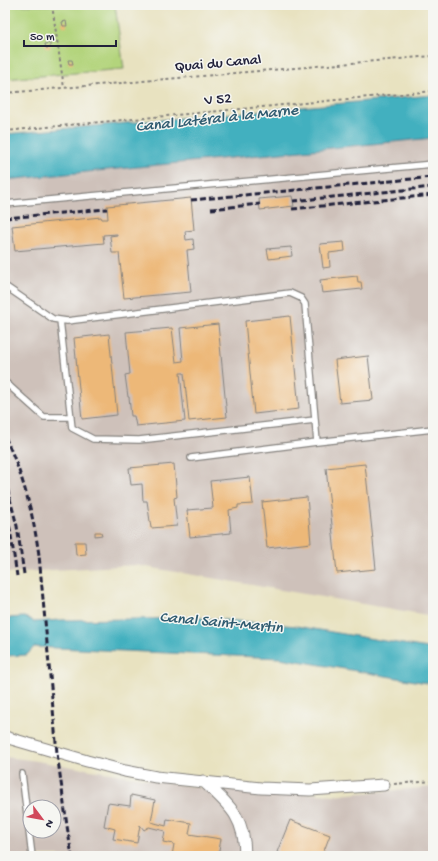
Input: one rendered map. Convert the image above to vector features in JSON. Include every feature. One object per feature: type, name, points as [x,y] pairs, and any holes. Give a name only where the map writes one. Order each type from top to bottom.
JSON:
[{"type":"street","points":[[5,737],[125,771],[156,777],[261,788],[310,790],[384,785]]},
{"type":"street","points":[[203,781],[230,806],[236,815],[242,826],[245,856]]},
{"type":"lane","points":[[5,204],[433,164]]},
{"type":"lane","points":[[5,286],[53,319],[67,321],[290,292],[301,298],[305,304],[317,442]]},
{"type":"lane","points":[[60,320],[72,428],[93,439],[139,440],[315,420]]},
{"type":"lane","points":[[5,382],[44,417],[71,417]]},
{"type":"lane","points":[[191,458],[433,429]]},
{"type":"lane","points":[[22,774],[32,856]]},
{"type":"path","points":[[52,5],[64,88]]},
{"type":"path","name":"Quai du Canal","points":[[5,93],[433,56]]},
{"type":"path","name":"V 52","points":[[5,131],[433,92]]},
{"type":"path","points":[[384,785],[433,781]]},
{"type":"shaded area","points":[[433,138],[433,616],[135,565],[5,573],[5,180]]},
{"type":"shaded area","points":[[5,757],[202,788],[337,795],[433,787],[433,856],[5,856]]},
{"type":"green space","points":[[5,5],[115,5],[124,69],[5,79]]},
{"type":"water","name":"Canal Latéral à la Marne","points":[[433,95],[433,138],[5,180],[5,134]]},
{"type":"water","name":"Canal Saint-Martin","points":[[24,617],[32,620],[33,622],[60,620],[201,618],[296,626],[433,649],[433,684],[280,658],[34,647],[27,655],[5,656],[5,618]]},
{"type":"building","points":[[66,21],[67,26],[63,26],[62,22]]},
{"type":"building","points":[[50,43],[50,48],[46,48],[45,44]]},
{"type":"building","points":[[68,60],[72,60],[73,64],[69,64]]},
{"type":"building","points":[[292,196],[294,206],[260,210],[259,199]]},
{"type":"building","points":[[191,198],[194,230],[185,231],[186,240],[193,239],[194,249],[187,250],[191,292],[124,298],[119,253],[112,253],[110,236],[117,234],[103,235],[104,243],[15,251],[12,226],[101,217],[102,219],[108,219],[107,206]]},
{"type":"building","points":[[344,242],[345,251],[329,253],[330,267],[323,268],[320,244]]},
{"type":"building","points":[[291,247],[292,256],[269,259],[267,249]]},
{"type":"building","points":[[357,276],[358,282],[361,282],[362,289],[322,293],[320,280]]},
{"type":"building","points":[[290,316],[299,409],[254,414],[245,321]]},
{"type":"building","points":[[218,324],[227,417],[189,421],[184,373],[180,373],[185,421],[136,426],[134,416],[131,416],[125,375],[130,374],[126,332],[172,328],[176,362],[183,361],[180,328]]},
{"type":"building","points":[[109,334],[117,415],[82,419],[74,338]]},
{"type":"building","points":[[368,356],[373,400],[340,403],[335,360]]},
{"type":"building","points":[[174,464],[177,497],[174,498],[177,526],[151,528],[147,501],[143,501],[142,484],[131,485],[129,468]]},
{"type":"building","points":[[365,464],[376,569],[337,573],[326,468]]},
{"type":"building","points":[[250,477],[253,504],[238,505],[238,508],[229,510],[231,533],[190,537],[187,510],[213,508],[210,481]]},
{"type":"building","points":[[307,497],[311,543],[267,548],[262,502]]},
{"type":"building","points":[[95,532],[101,532],[102,535],[95,536]]},
{"type":"building","points":[[75,542],[85,542],[86,554],[76,555]]},
{"type":"building","points":[[131,795],[155,800],[151,822],[166,826],[167,819],[191,823],[189,834],[221,839],[218,856],[172,856],[174,844],[163,842],[165,831],[149,827],[144,830],[140,825],[137,843],[113,839],[115,829],[104,826],[108,803],[130,806]]},
{"type":"building","points":[[290,820],[330,835],[322,856],[282,856],[282,854],[277,852]]},
{"type":"railway","points":[[191,200],[433,177]]},
{"type":"railway","points":[[293,201],[433,187]]},
{"type":"railway","points":[[292,209],[433,195]]},
{"type":"railway","points":[[211,209],[260,204]]},
{"type":"railway","points":[[5,218],[107,209]]},
{"type":"railway","points":[[5,437],[22,480],[37,539],[57,753],[72,856]]},
{"type":"railway","points":[[5,480],[17,526],[24,574]]},
{"type":"railway","points":[[5,509],[10,529],[17,576]]}]
